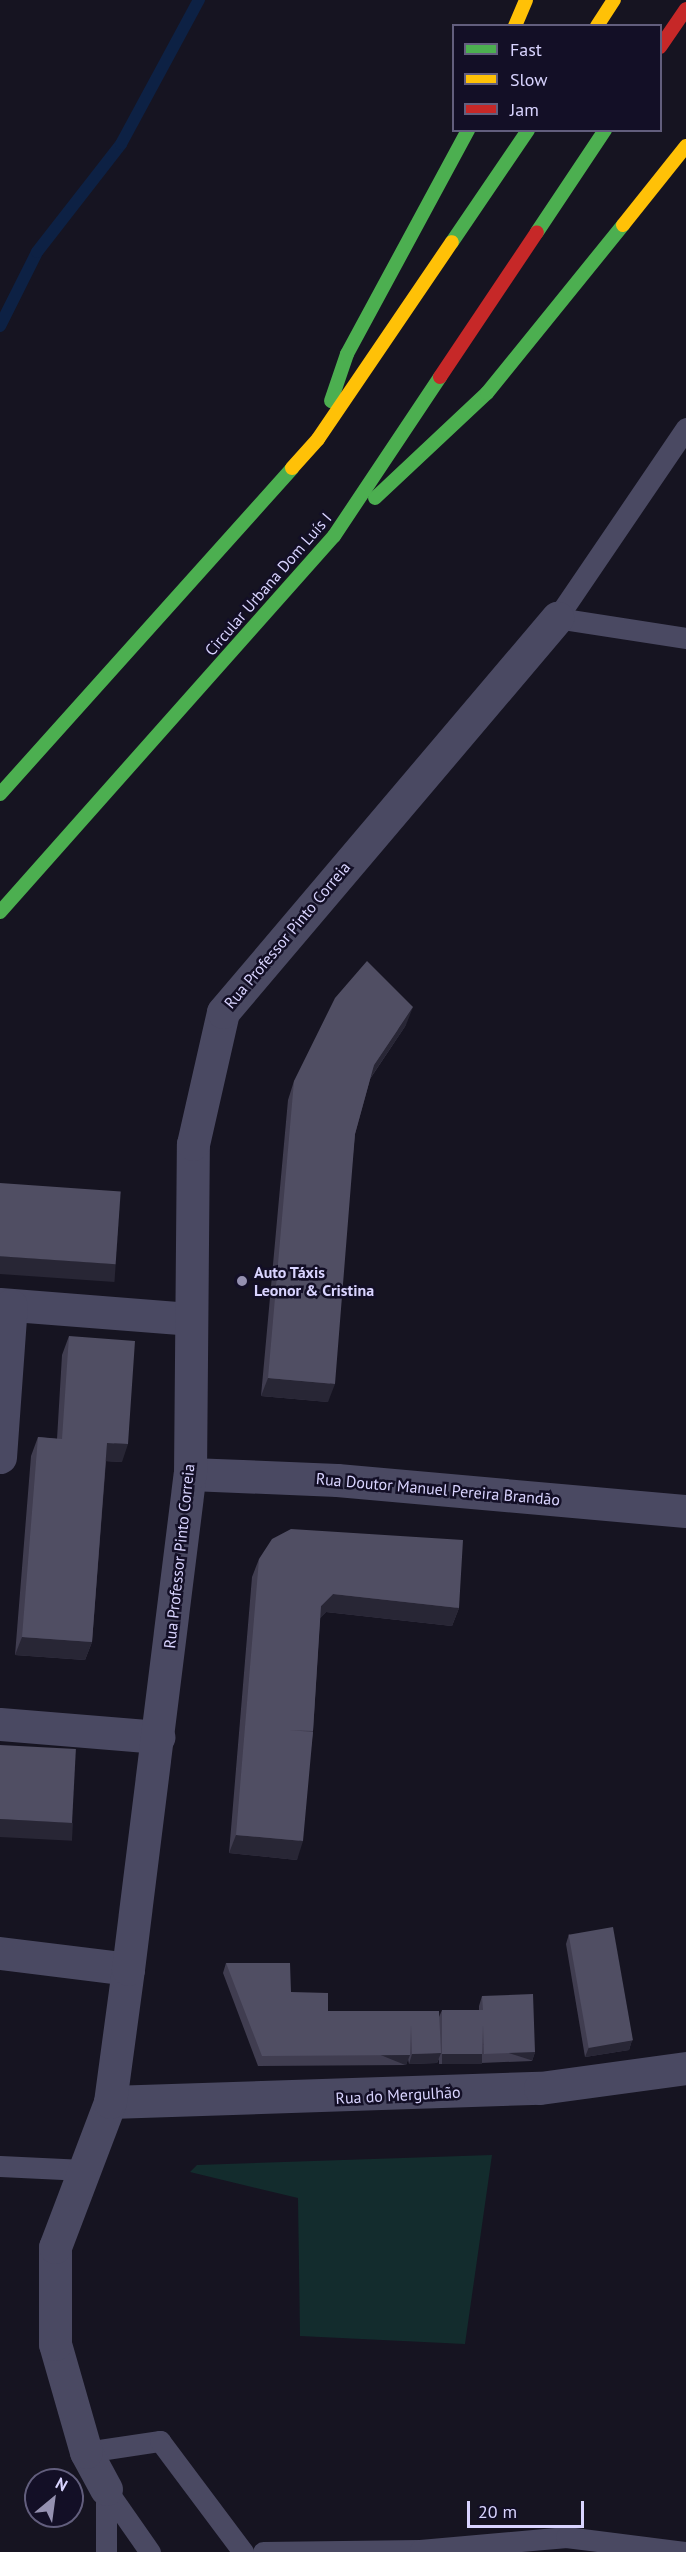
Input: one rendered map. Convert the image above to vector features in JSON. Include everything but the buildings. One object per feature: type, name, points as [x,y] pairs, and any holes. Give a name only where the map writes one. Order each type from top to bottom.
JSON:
[{"type":"highway","points":[[516,24],[526,0]]},
{"type":"highway","points":[[598,24],[614,0]]},
{"type":"highway","points":[[662,44],[686,9]]},
{"type":"highway","points":[[318,439],[347,354],[467,132]]},
{"type":"highway","points":[[0,794],[318,439],[527,132]]},
{"type":"highway","name":"Circular Urbana Dom Luís I","points":[[0,912],[334,536],[604,132]]},
{"type":"highway","points":[[334,536],[487,393],[686,146]]},
{"type":"street","name":"Rua Professor Pinto Correia","points":[[106,2489],[86,2451],[55,2344],[55,2247],[110,2102],[190,1474],[189,1319],[193,1144],[223,1012],[557,618]]},
{"type":"street","points":[[0,1457],[6,1305],[189,1319]]},
{"type":"street","name":"Rua Doutor Manuel Pereira Brandão","points":[[190,1474],[302,1477],[686,1510]]},
{"type":"street","points":[[0,1724],[158,1737]]},
{"type":"street","points":[[0,1953],[128,1969]]},
{"type":"street","name":"Rua do Mergulhão","points":[[110,2102],[540,2088],[686,2068]]},
{"type":"lane","points":[[686,428],[557,618],[686,638]]},
{"type":"lane","points":[[0,2166],[84,2170]]},
{"type":"lane","points":[[86,2451],[160,2441],[243,2552]]},
{"type":"lane","points":[[106,2489],[106,2552]]},
{"type":"lane","points":[[106,2489],[150,2552]]},
{"type":"lane","points":[[263,2552],[420,2550],[566,2537],[685,2552]]},
{"type":"green space","points":[[492,2155],[465,2344],[300,2336],[298,2198],[190,2172],[197,2165]]},
{"type":"waterway","points":[[0,326],[37,252],[121,144],[199,0]]},
{"type":"traffic: fast","points":[[331,401],[347,354],[467,132]]},
{"type":"traffic: fast","points":[[452,242],[527,132]]},
{"type":"traffic: fast","points":[[537,232],[604,132]]},
{"type":"traffic: fast","points":[[375,498],[487,393],[623,225]]},
{"type":"traffic: fast","points":[[0,912],[334,536],[440,377]]},
{"type":"traffic: fast","points":[[0,794],[292,468]]},
{"type":"traffic: slow","points":[[516,24],[526,0]]},
{"type":"traffic: slow","points":[[598,24],[614,0]]},
{"type":"traffic: slow","points":[[623,225],[686,146]]},
{"type":"traffic: slow","points":[[292,468],[318,439],[452,242]]},
{"type":"traffic: jam","points":[[662,44],[686,9]]},
{"type":"traffic: jam","points":[[440,377],[537,232]]},
{"type":"place","name":"Auto Táxis Leonor & Cristina","points":[[242,1281]]}]
